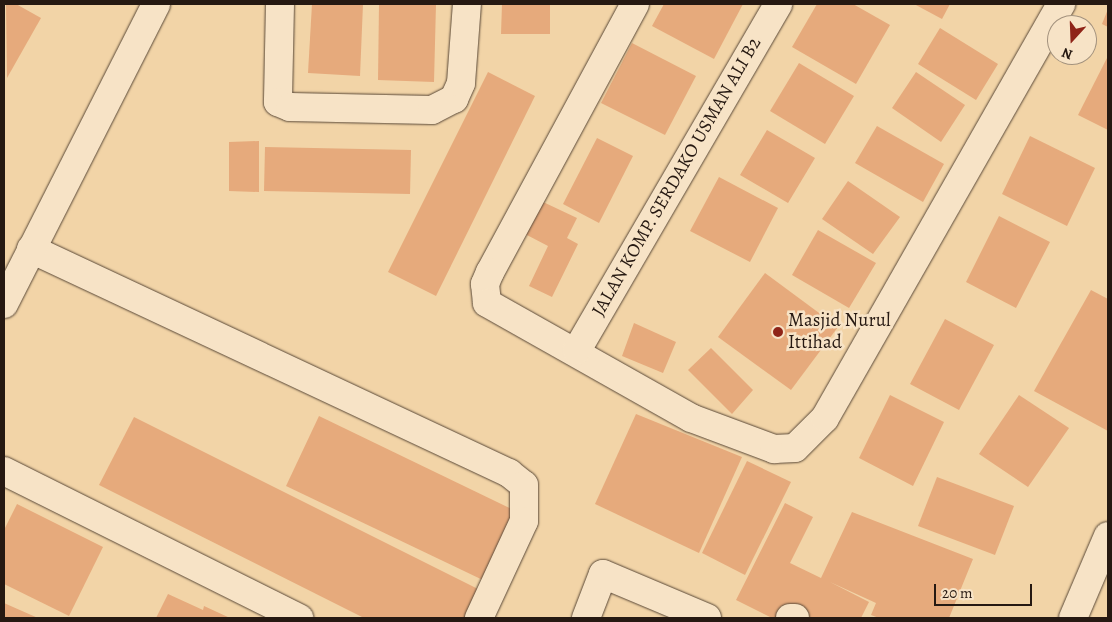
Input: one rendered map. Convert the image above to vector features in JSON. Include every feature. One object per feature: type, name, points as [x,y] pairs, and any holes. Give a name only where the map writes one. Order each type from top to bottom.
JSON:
[{"type":"street","points":[[4,304],[156,4]]},
{"type":"street","points":[[280,4],[278,102],[290,107],[432,110],[454,98],[461,83],[467,4]]},
{"type":"street","points":[[635,4],[485,284],[488,303],[577,350],[691,418],[774,449],[795,448],[825,418],[1061,4]]},
{"type":"street","name":"JALAN KOMP. SERDAKO USMAN ALI B2","points":[[577,350],[778,4]]},
{"type":"street","points":[[31,249],[509,473],[524,485],[524,521],[479,618]]},
{"type":"street","points":[[4,471],[299,618]]},
{"type":"street","points":[[1073,618],[1108,536]]},
{"type":"street","points":[[586,618],[603,574],[708,618]]},
{"type":"street","points":[[790,618],[795,618]]},
{"type":"building","points":[[6,4],[16,4],[41,18],[7,78]]},
{"type":"building","points":[[312,4],[363,4],[360,76],[308,73]]},
{"type":"building","points":[[379,4],[436,4],[434,82],[378,80]]},
{"type":"building","points":[[502,4],[550,4],[550,34],[501,34]]},
{"type":"building","points":[[664,4],[743,4],[714,59],[652,26]]},
{"type":"building","points":[[817,4],[853,4],[890,25],[856,84],[792,47]]},
{"type":"building","points":[[914,4],[950,4],[942,19]]},
{"type":"building","points":[[1108,9],[1108,27],[1102,24]]},
{"type":"building","points":[[940,28],[998,64],[976,100],[918,64]]},
{"type":"building","points":[[632,43],[696,76],[665,135],[601,103]]},
{"type":"building","points":[[1108,56],[1108,130],[1078,115]]},
{"type":"building","points":[[799,63],[854,96],[825,144],[770,111]]},
{"type":"building","points":[[488,72],[535,96],[436,296],[388,272]]},
{"type":"building","points":[[916,72],[965,105],[941,142],[892,108]]},
{"type":"building","points":[[877,126],[944,164],[923,202],[855,163]]},
{"type":"building","points":[[767,130],[815,158],[788,203],[740,175]]},
{"type":"building","points":[[1030,136],[1095,168],[1067,226],[1002,194]]},
{"type":"building","points":[[597,138],[633,156],[599,223],[563,204]]},
{"type":"building","points":[[259,141],[259,192],[229,191],[229,142]]},
{"type":"building","points":[[265,147],[411,150],[410,194],[264,191]]},
{"type":"building","points":[[719,177],[778,208],[750,262],[690,231]]},
{"type":"building","points":[[848,181],[900,217],[873,254],[822,219]]},
{"type":"building","points":[[541,201],[577,218],[567,238],[578,244],[552,297],[529,286],[548,246],[525,234]]},
{"type":"building","points":[[999,216],[1050,242],[1016,308],[966,282]]},
{"type":"building","points":[[818,230],[876,263],[849,308],[792,275]]},
{"type":"building","name":"Masjid Nurul Ittihad","points":[[765,273],[838,327],[791,390],[718,337]]},
{"type":"building","points":[[1091,290],[1108,299],[1108,431],[1034,391]]},
{"type":"building","points":[[945,319],[994,345],[959,410],[910,384]]},
{"type":"building","points":[[634,323],[676,342],[663,373],[622,356]]},
{"type":"building","points":[[711,348],[753,390],[732,414],[688,370]]},
{"type":"building","points":[[890,395],[944,422],[913,486],[859,458]]},
{"type":"building","points":[[1019,395],[1069,428],[1028,487],[979,454]]},
{"type":"building","points":[[636,414],[742,457],[699,553],[595,504]]},
{"type":"building","points":[[319,416],[520,513],[487,582],[286,486]]},
{"type":"building","points":[[134,417],[482,591],[468,618],[364,618],[99,485]]},
{"type":"building","points":[[747,461],[791,482],[745,575],[702,553]]},
{"type":"building","points":[[937,477],[1014,506],[995,555],[918,526]]},
{"type":"building","points":[[785,503],[813,517],[790,563],[821,578],[852,512],[973,559],[949,618],[879,618],[871,615],[876,603],[830,582],[869,602],[861,618],[813,618],[788,607],[782,618],[772,618],[736,600]]},
{"type":"building","points":[[17,504],[103,547],[69,616],[4,584],[4,530]]},
{"type":"building","points":[[168,594],[203,610],[204,606],[230,618],[156,618]]},
{"type":"building","points":[[4,603],[13,607],[38,618],[4,618]]},
{"type":"place","name":"Masjid Nurul Ittihad","points":[[778,332]]}]
